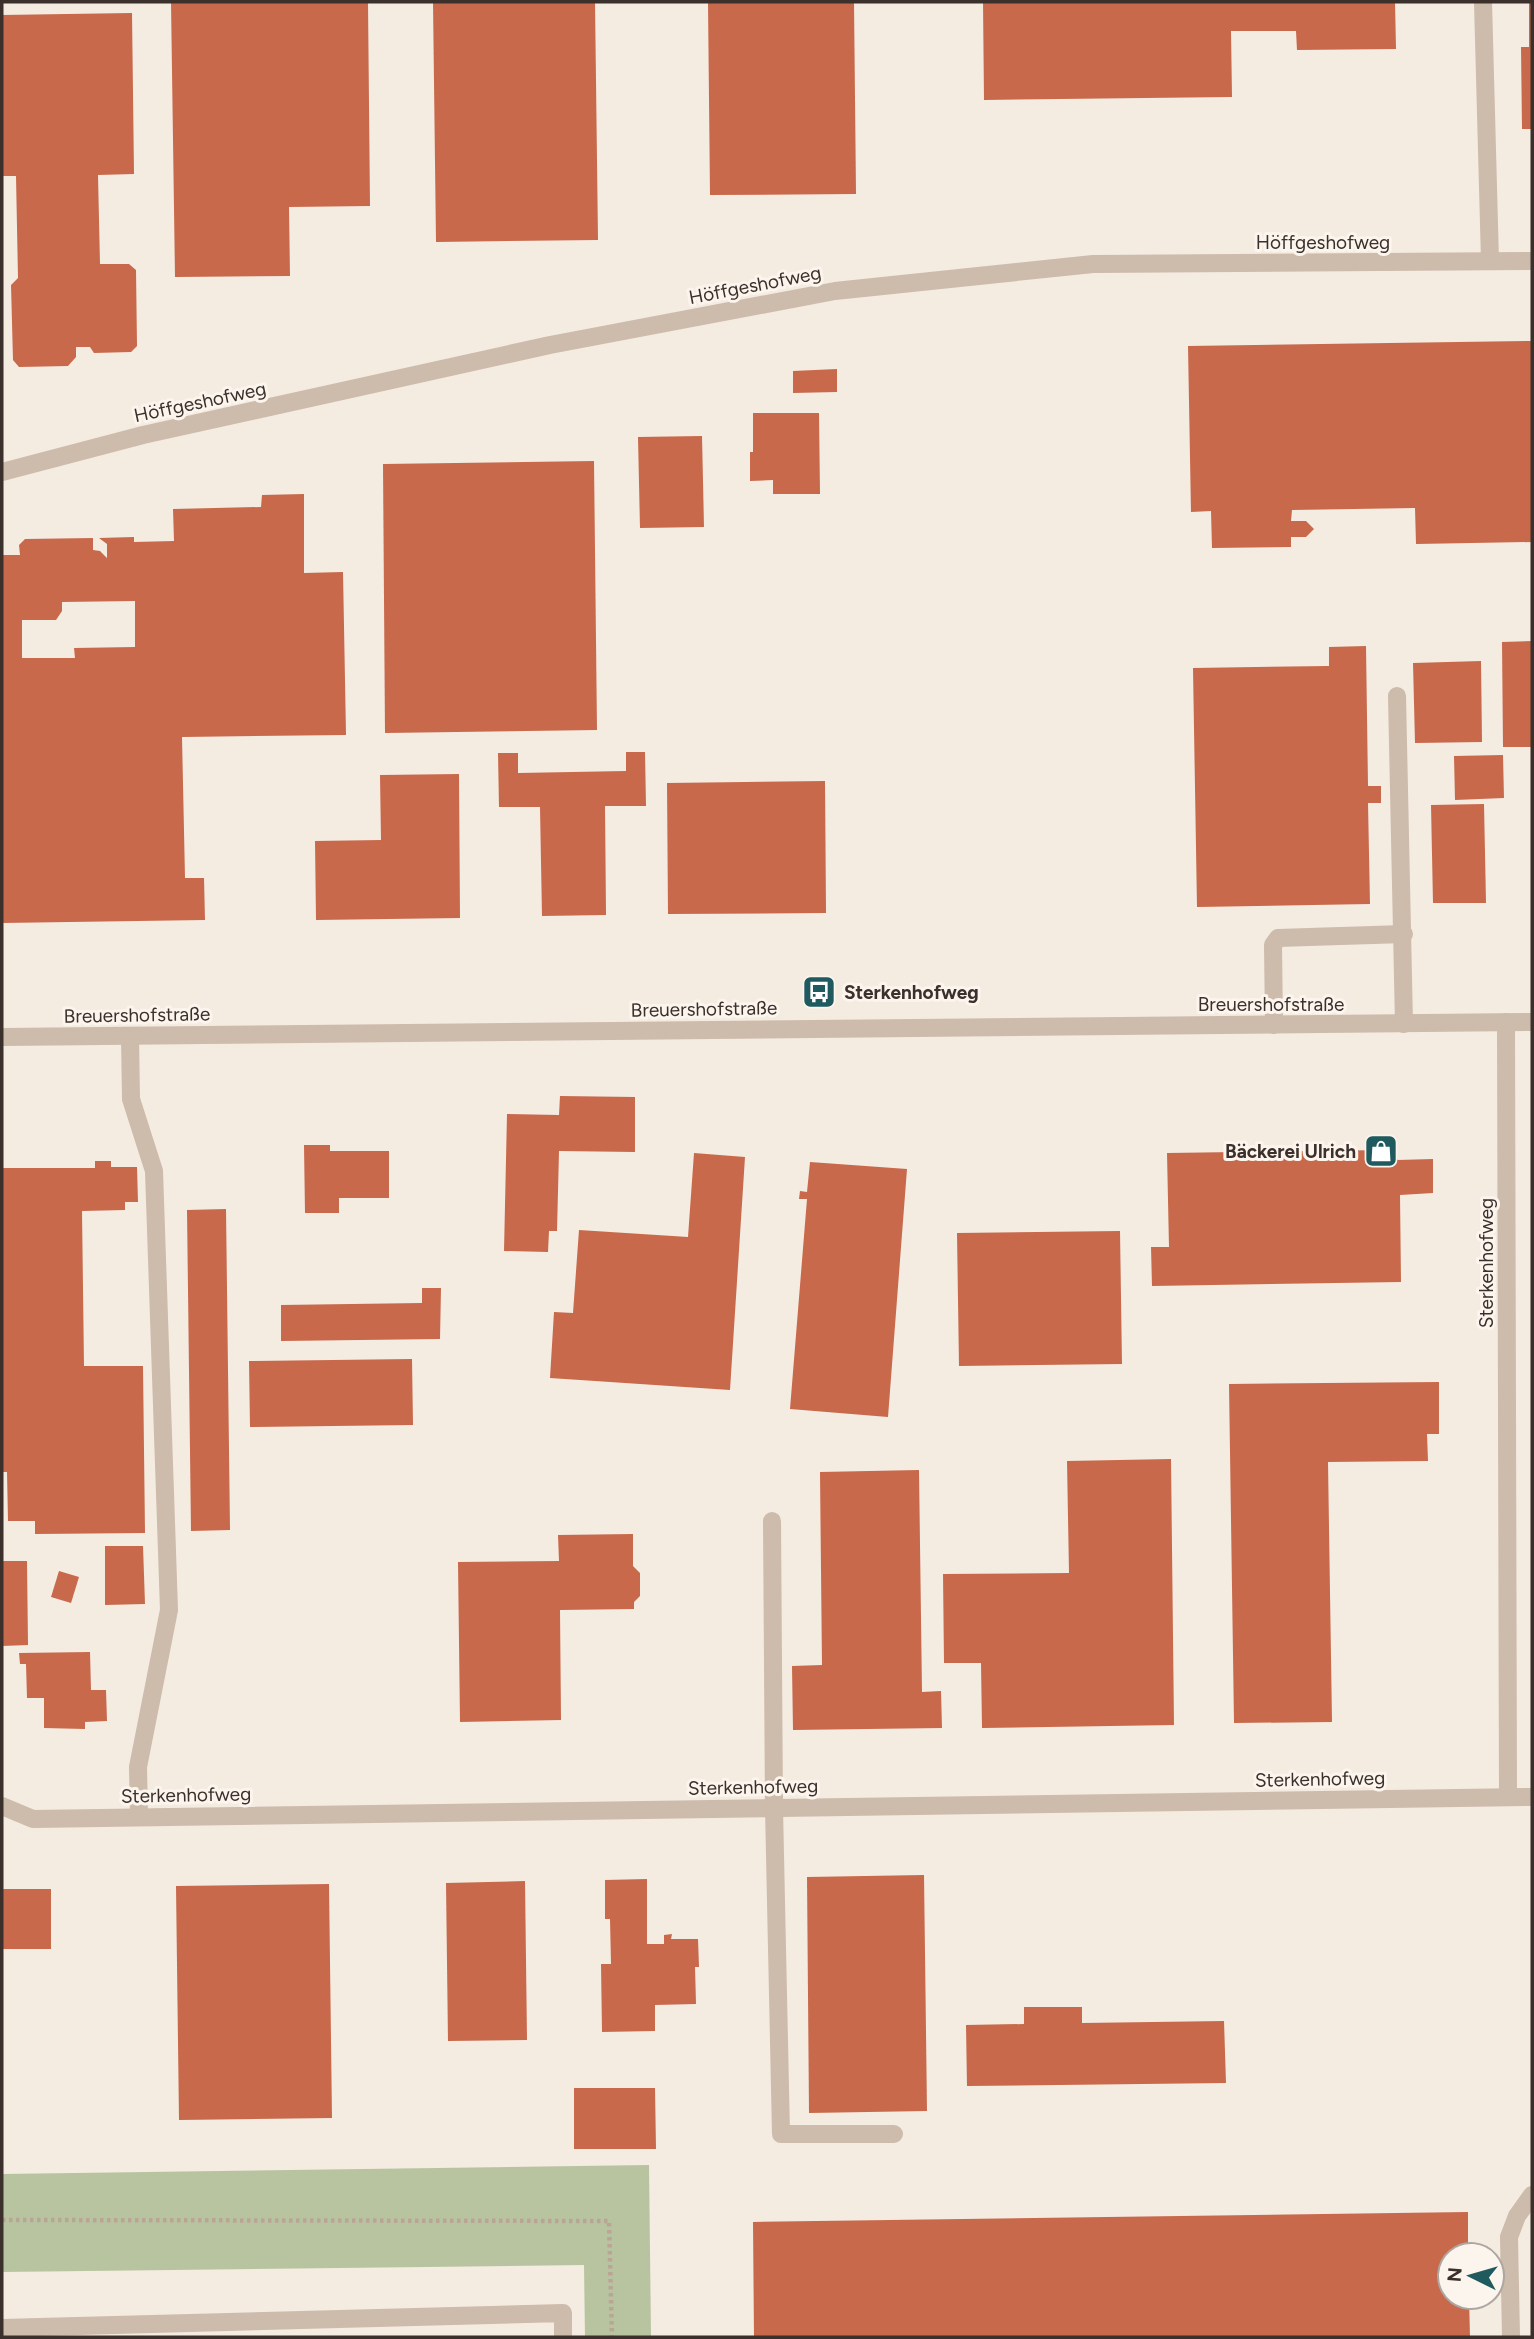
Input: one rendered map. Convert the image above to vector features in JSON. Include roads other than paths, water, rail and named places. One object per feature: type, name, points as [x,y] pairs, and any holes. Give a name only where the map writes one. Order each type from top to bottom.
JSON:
[{"type":"street","points":[[1483,2],[1490,261]]},
{"type":"street","name":"Höffgeshofweg","points":[[2,472],[144,435],[550,345],[835,291],[1093,264],[1532,261]]},
{"type":"street","points":[[1397,696],[1405,1024]]},
{"type":"street","points":[[1274,1025],[1273,945],[1278,937],[1404,934]]},
{"type":"street","name":"Breuershofstraße","points":[[2,1037],[1532,1022]]},
{"type":"street","name":"Sterkenhofweg","points":[[1506,1023],[1508,1797]]},
{"type":"street","points":[[130,1036],[131,1098],[153,1171],[169,1610],[138,1767],[139,1816]]},
{"type":"street","points":[[772,1521],[774,1808],[781,2134],[894,2134]]},
{"type":"street","name":"Sterkenhofweg","points":[[2,1806],[33,1819],[1532,1797]]},
{"type":"street","points":[[1511,2337],[1509,2237],[1517,2216],[1532,2195]]},
{"type":"street","points":[[2,2328],[563,2313],[563,2337]]},
{"type":"place","name":"Sterkenhofweg","points":[[819,992]]},
{"type":"place","name":"Bäckerei Ulrich","points":[[1381,1151]]}]
